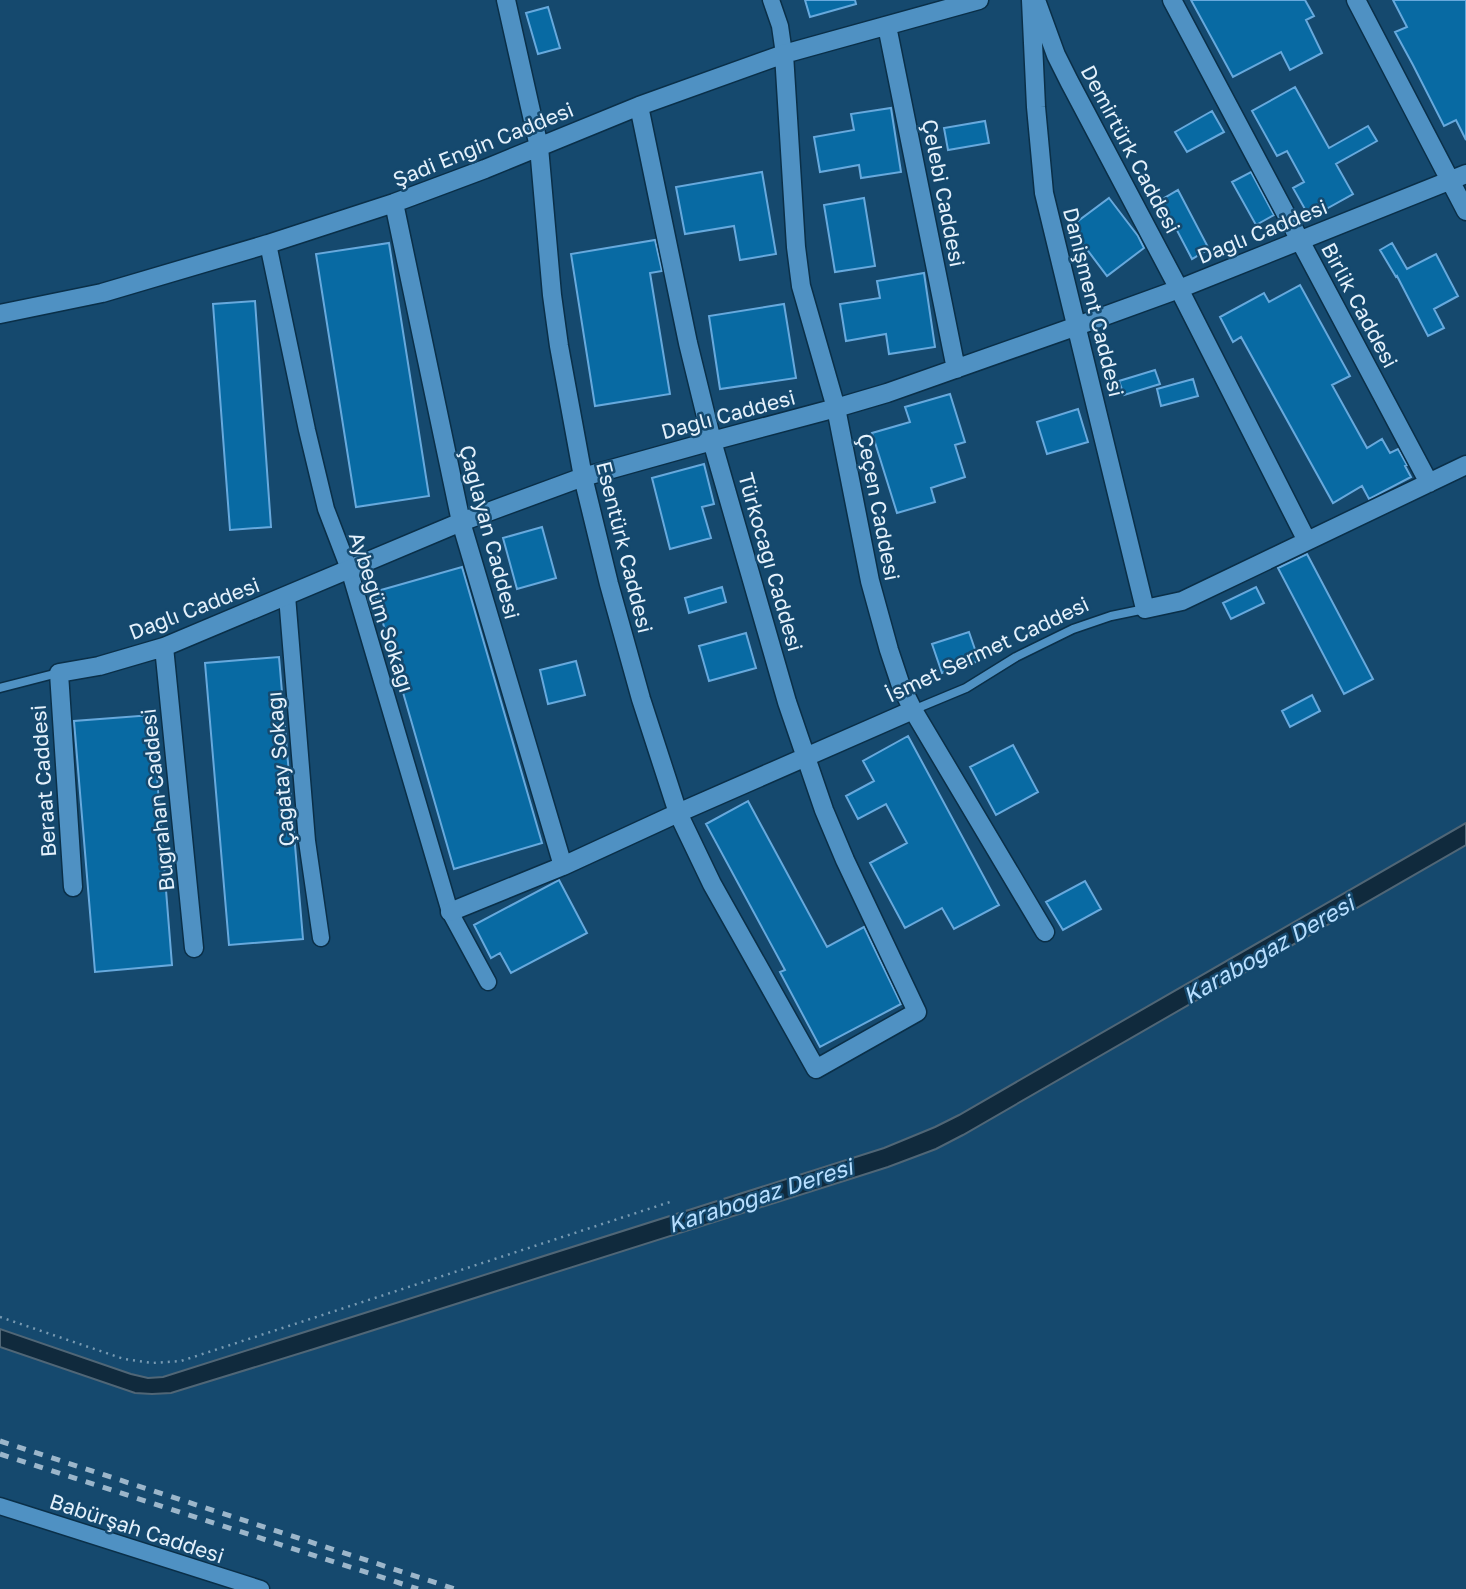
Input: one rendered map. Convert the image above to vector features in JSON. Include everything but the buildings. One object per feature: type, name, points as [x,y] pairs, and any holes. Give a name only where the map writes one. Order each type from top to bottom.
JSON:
[{"type":"street","name":"Esentürk Caddesi","points":[[506,0],[539,146],[552,295],[583,477],[641,699],[678,813],[712,884],[816,1069]]},
{"type":"street","points":[[771,0],[780,26],[784,54]]},
{"type":"street","name":"Şadi Engin Caddesi","points":[[0,314],[102,293],[268,244],[394,203],[639,106],[784,54],[887,26],[934,6],[979,0]]},
{"type":"street","name":"Demirtürk Caddesi","points":[[1033,0],[1069,81],[1179,289],[1307,541]]},
{"type":"street","name":"Danişment Caddesi","points":[[1033,0],[1035,107],[1044,193],[1145,609]]},
{"type":"street","name":"Birlik Caddesi","points":[[1172,0],[1429,483]]},
{"type":"street","points":[[1356,0],[1458,177],[1466,212]]},
{"type":"street","name":"Çelebi Caddesi","points":[[887,26],[956,369]]},
{"type":"street","name":"Çeçen Caddesi","points":[[784,54],[796,247],[801,286],[836,408],[870,581],[889,649],[913,710],[1045,932]]},
{"type":"street","name":"Türkocağı Caddesi","points":[[639,106],[688,343],[712,441],[787,702],[804,756],[845,860],[918,1012],[816,1069]]},
{"type":"street","name":"Dağlı Caddesi","points":[[59,673],[99,666],[164,647],[461,522],[583,477],[836,408],[956,369],[1179,289],[1458,177]]},
{"type":"street","name":"Çağlayan Caddesi","points":[[394,203],[461,522],[563,866]]},
{"type":"street","name":"Aybegüm Sokağı","points":[[268,244],[326,509],[349,569],[450,912],[488,982]]},
{"type":"street","name":"İsmet Sermet Caddesi","points":[[1145,609],[1182,601],[1466,465]]},
{"type":"street","name":"Çağatay Sokağı","points":[[287,596],[307,841],[321,938]]},
{"type":"street","name":"Buğrahan Caddesi","points":[[164,647],[194,948]]},
{"type":"street","name":"Beraat Caddesi","points":[[59,673],[72,887]]},
{"type":"street","name":"İsmet Sermet Caddesi","points":[[450,912],[563,866],[804,756],[913,710]]},
{"type":"street","name":"Babürşah Caddesi","points":[[0,1506],[261,1589]]},
{"type":"lane","name":"İsmet Sermet Caddesi","points":[[913,710],[966,688],[1016,657],[1073,629],[1111,616],[1145,609]]},
{"type":"lane","name":"Dağlı Caddesi","points":[[0,688],[59,673]]},
{"type":"path","points":[[0,1317],[124,1359],[152,1363],[181,1361],[670,1202]]},
{"type":"water","name":"Karaboğaz Deresi","points":[[1466,823],[1466,845],[963,1135],[936,1149],[888,1167],[171,1393],[135,1393],[0,1347],[0,1329],[131,1374],[148,1378],[163,1377],[884,1148],[959,1115]]},
{"type":"railway","points":[[0,1441],[455,1589]]},
{"type":"railway","points":[[0,1454],[418,1589]]}]
